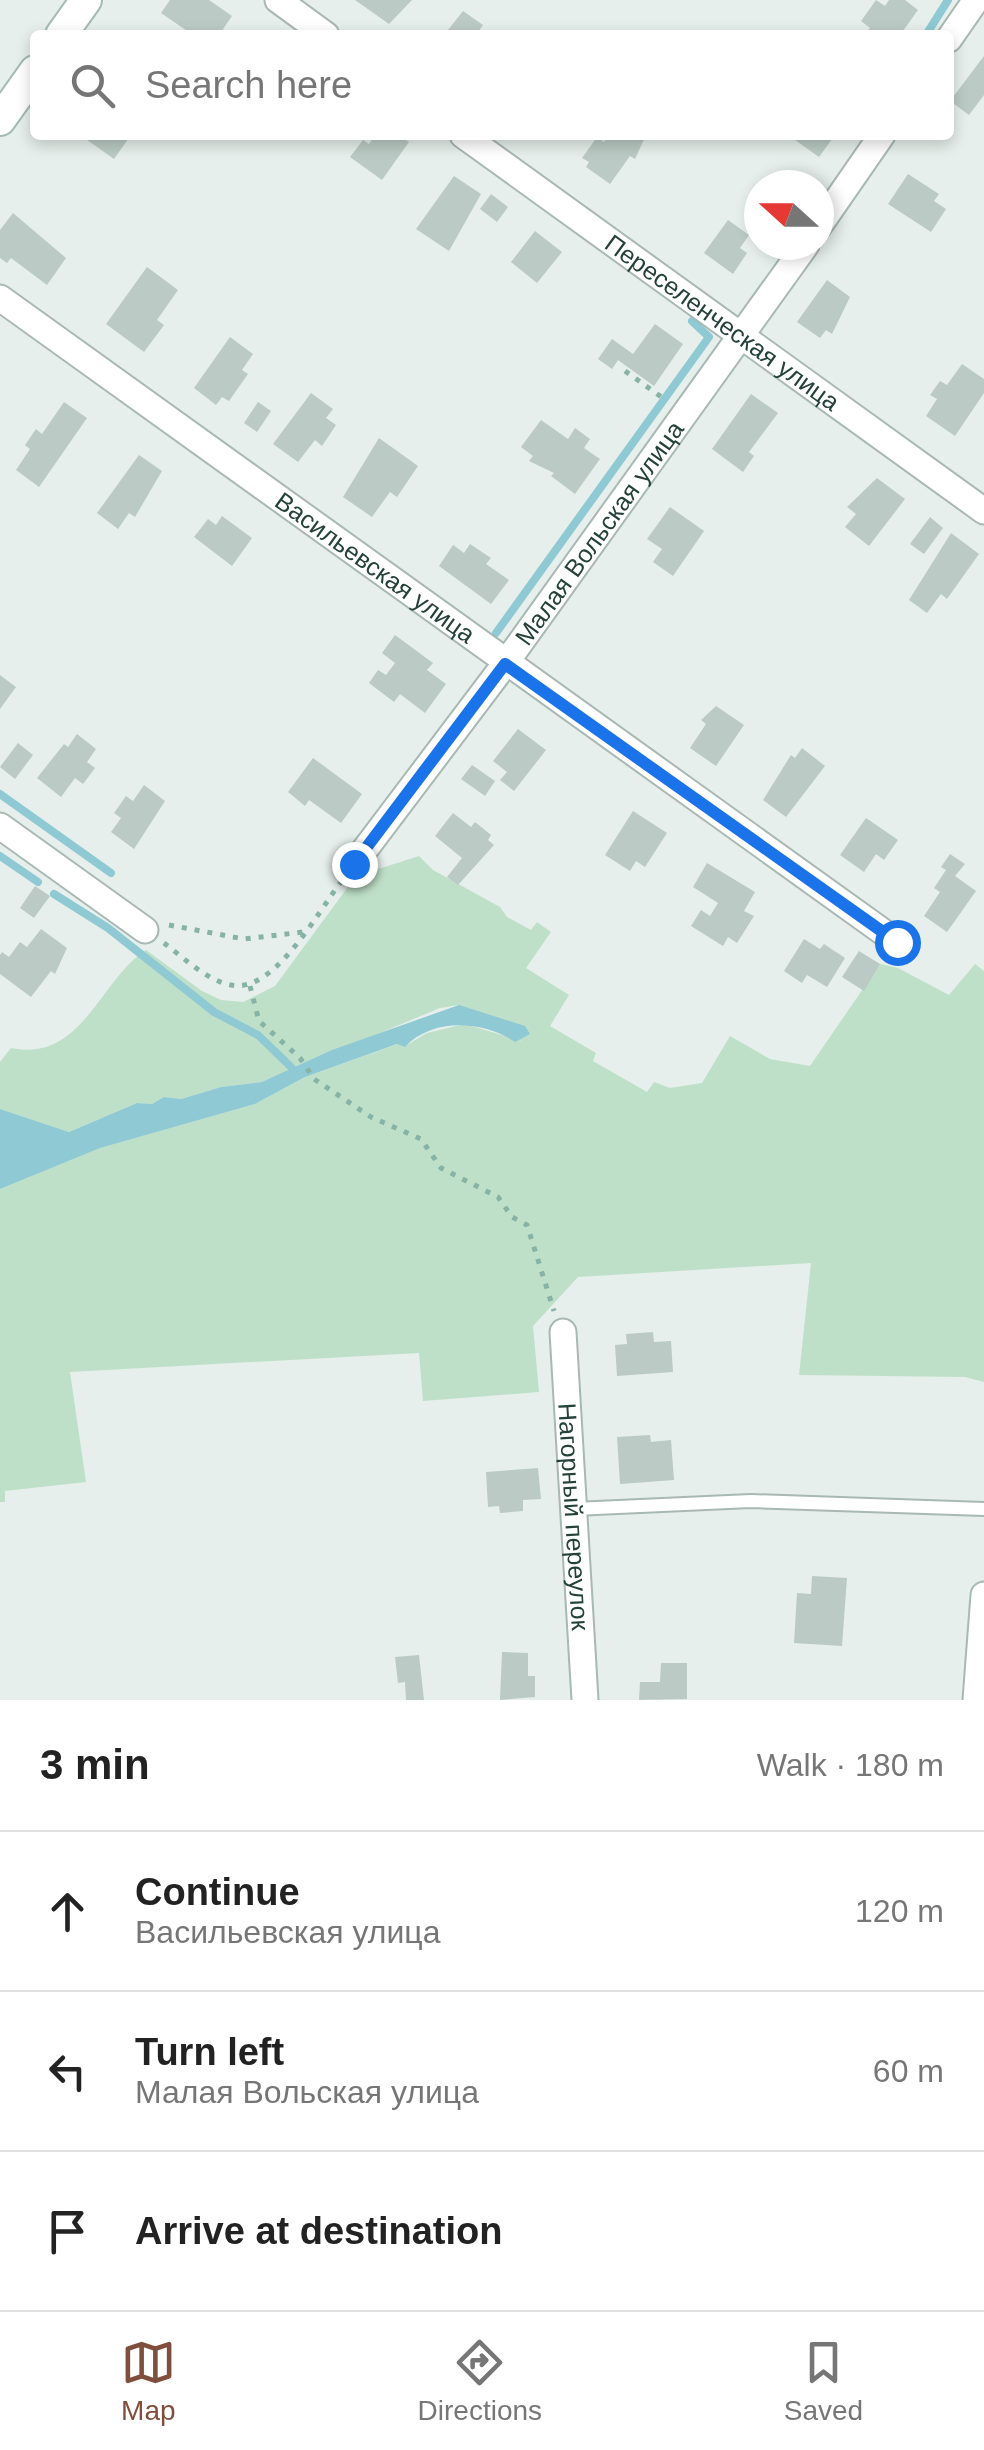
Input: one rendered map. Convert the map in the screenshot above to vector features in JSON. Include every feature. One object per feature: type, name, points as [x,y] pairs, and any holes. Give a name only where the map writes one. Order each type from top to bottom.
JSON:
[{"type":"street","points":[[65,30],[86,0]]},
{"type":"street","points":[[278,0],[319,30]]},
{"type":"street","points":[[954,31],[976,0]]},
{"type":"street","points":[[0,120],[30,79]]},
{"type":"street","name":"Переселенческая улица","points":[[470,140],[984,510]]},
{"type":"street","points":[[834,204],[879,140]]},
{"type":"street","name":"Малая Вольская улица","points":[[354,864],[505,664],[796,260]]},
{"type":"street","name":"Васильевская улица","points":[[0,298],[897,942]]},
{"type":"street","points":[[0,826],[146,930]]},
{"type":"street","name":"Нагорный переулок","points":[[563,1332],[585,1700]]},
{"type":"street","points":[[976,1700],[984,1595]]},
{"type":"lane","points":[[574,1509],[751,1501],[984,1510]]},
{"type":"path","points":[[625,372],[660,395]]},
{"type":"path","points":[[146,930],[207,974],[229,985],[250,986],[268,978],[354,864]]},
{"type":"path","points":[[146,930],[172,924],[244,939],[303,932]]},
{"type":"path","points":[[250,986],[259,1021],[300,1058],[314,1079],[372,1117],[422,1139],[441,1168],[498,1196],[512,1217],[526,1225],[563,1332]]},
{"type":"green space","points":[[419,856],[433,870],[500,907],[507,917],[531,930],[537,922],[551,932],[526,968],[569,995],[550,1026],[596,1053],[593,1061],[647,1092],[654,1082],[670,1088],[702,1083],[730,1036],[770,1059],[810,1066],[880,964],[898,968],[949,995],[975,964],[984,971],[984,1382],[965,1377],[799,1375],[811,1263],[578,1277],[533,1326],[539,1392],[423,1401],[419,1353],[70,1372],[86,1482],[5,1491],[5,1502],[0,1502],[0,1189],[99,1148],[255,1104],[305,1077],[398,1044],[405,1046],[427,1033],[465,1024],[522,1041],[459,1005],[440,1008],[262,1082],[221,1087],[181,1099],[164,1097],[152,1104],[137,1103],[69,1132],[0,1109],[0,1062],[11,1048],[35,1049],[56,1043],[73,1031],[130,963],[146,950],[202,991],[221,1000],[243,1002],[275,986],[356,876]]},
{"type":"water","points":[[459,1005],[525,1026],[530,1034],[515,1042],[474,1026],[430,1031],[405,1047],[397,1044],[305,1077],[255,1104],[100,1148],[0,1189],[0,1109],[69,1132],[137,1103],[152,1104],[164,1097],[181,1099],[221,1087],[262,1082],[332,1050]]},
{"type":"building","points":[[170,0],[209,0],[232,16],[222,30],[186,30],[161,13]]},
{"type":"building","points":[[355,0],[412,0],[389,24]]},
{"type":"building","points":[[876,0],[885,6],[889,0],[905,0],[918,10],[904,30],[868,30],[861,21]]},
{"type":"building","points":[[463,11],[483,25],[480,30],[448,30]]},
{"type":"building","points":[[984,56],[984,95],[969,115],[954,104],[954,96]]},
{"type":"building","points":[[87,140],[127,140],[114,159]]},
{"type":"building","points":[[363,140],[369,144],[372,140],[409,142],[382,180],[350,157]]},
{"type":"building","points":[[595,140],[644,140],[635,159],[630,156],[610,184],[586,167],[589,162],[582,158]]},
{"type":"building","points":[[795,140],[831,140],[819,157]]},
{"type":"building","points":[[908,174],[939,194],[934,201],[946,209],[931,232],[888,204]]},
{"type":"building","points":[[454,176],[481,194],[449,251],[416,229]]},
{"type":"building","points":[[491,194],[508,207],[497,222],[480,209]]},
{"type":"building","points":[[13,213],[66,258],[47,285],[11,258],[7,263],[0,258],[0,230]]},
{"type":"building","points":[[728,220],[744,231],[740,248],[744,258],[733,274],[704,253]]},
{"type":"building","points":[[535,231],[562,252],[537,283],[511,262]]},
{"type":"building","points":[[147,267],[178,290],[157,320],[164,325],[144,352],[106,324]]},
{"type":"building","points":[[827,280],[850,297],[832,334],[826,330],[820,338],[797,322]]},
{"type":"building","points":[[655,324],[683,344],[654,386],[618,360],[612,369],[598,359],[612,339],[633,354]]},
{"type":"building","points":[[230,337],[253,354],[242,370],[248,374],[229,401],[222,397],[216,405],[194,388]]},
{"type":"building","points":[[962,364],[984,379],[984,393],[955,436],[926,416],[937,399],[930,395],[940,381],[947,385]]},
{"type":"building","points":[[311,393],[333,409],[326,418],[336,425],[322,446],[315,440],[298,462],[273,444]]},
{"type":"building","points":[[751,394],[778,413],[749,452],[754,456],[743,472],[712,449]]},
{"type":"building","points":[[64,402],[87,418],[39,487],[16,470],[30,449],[25,445],[36,429],[42,434]]},
{"type":"building","points":[[258,402],[271,411],[257,432],[244,423]]},
{"type":"building","points":[[541,420],[568,439],[575,428],[590,439],[584,448],[600,459],[575,494],[551,476],[554,473],[529,461],[533,456],[521,447]]},
{"type":"building","points":[[379,438],[418,466],[397,497],[390,492],[372,517],[343,497]]},
{"type":"building","points":[[139,455],[162,471],[135,517],[129,513],[118,529],[97,513]]},
{"type":"building","points":[[877,478],[905,499],[869,546],[845,527],[856,514],[847,507]]},
{"type":"building","points":[[670,507],[704,531],[673,576],[653,562],[662,549],[647,539]]},
{"type":"building","points":[[222,516],[252,538],[232,566],[194,537],[208,519],[216,525]]},
{"type":"building","points":[[930,517],[943,528],[924,554],[910,544]]},
{"type":"building","points":[[951,533],[979,554],[947,599],[941,594],[927,613],[909,600]]},
{"type":"building","points":[[470,544],[491,558],[486,564],[509,580],[491,604],[439,566],[453,545],[464,553]]},
{"type":"building","points":[[395,635],[433,663],[427,670],[446,684],[425,713],[400,694],[394,702],[369,683],[378,670],[386,675],[395,663],[382,653]]},
{"type":"building","points":[[0,675],[16,687],[0,709]]},
{"type":"building","points":[[716,706],[744,725],[716,766],[690,748],[706,724],[701,720]]},
{"type":"building","points":[[518,729],[546,750],[514,791],[500,780],[507,772],[493,761]]},
{"type":"building","points":[[77,734],[96,749],[87,762],[95,768],[83,784],[75,778],[61,797],[37,778]]},
{"type":"building","points":[[18,743],[33,755],[15,779],[0,767]]},
{"type":"building","points":[[802,748],[825,766],[786,817],[763,800],[791,755],[795,758]]},
{"type":"building","points":[[313,758],[362,794],[341,823],[309,800],[305,806],[288,792]]},
{"type":"building","points":[[472,765],[495,781],[485,796],[461,779]]},
{"type":"building","points":[[144,785],[165,801],[134,849],[111,832],[121,818],[114,813],[126,796],[133,801]]},
{"type":"building","points":[[633,811],[667,833],[645,867],[636,861],[630,871],[605,855]]},
{"type":"building","points":[[453,813],[471,827],[475,822],[491,835],[488,840],[494,845],[458,885],[447,877],[462,858],[435,836]]},
{"type":"building","points":[[866,818],[898,840],[884,860],[876,854],[864,872],[840,855]]},
{"type":"building","points":[[950,854],[965,864],[955,876],[976,891],[947,932],[924,916],[940,892],[934,888],[946,870],[941,867]]},
{"type":"building","points":[[707,863],[755,892],[744,911],[754,916],[737,943],[728,937],[723,946],[691,926],[701,910],[710,916],[718,903],[693,887]]},
{"type":"building","points":[[35,886],[50,896],[34,918],[20,908]]},
{"type":"building","points":[[41,929],[67,948],[55,974],[51,971],[31,997],[0,974],[0,955],[2,952],[9,957],[20,942],[27,947]]},
{"type":"building","points":[[804,939],[820,949],[824,944],[845,958],[827,987],[807,975],[802,983],[784,971]]},
{"type":"building","points":[[859,951],[880,964],[864,991],[842,977]]},
{"type":"building","points":[[653,1332],[654,1342],[671,1341],[673,1372],[617,1376],[615,1345],[627,1344],[626,1334]]},
{"type":"building","points":[[650,1435],[651,1442],[671,1440],[674,1480],[620,1484],[617,1437]]},
{"type":"building","points":[[538,1468],[541,1499],[523,1500],[523,1511],[500,1513],[499,1506],[488,1507],[486,1472]]},
{"type":"building","points":[[812,1576],[847,1578],[842,1646],[794,1643],[797,1593],[811,1594]]},
{"type":"building","points":[[502,1652],[528,1653],[528,1676],[535,1676],[535,1697],[500,1700]]},
{"type":"building","points":[[419,1655],[424,1700],[406,1700],[405,1682],[398,1683],[395,1657]]},
{"type":"building","points":[[661,1663],[687,1663],[687,1699],[639,1700],[640,1682],[660,1682]]},
{"type":"waterway","points":[[929,30],[948,0]]},
{"type":"waterway","points":[[496,633],[709,337],[692,321]]},
{"type":"waterway","points":[[0,794],[111,873]]},
{"type":"waterway","points":[[0,856],[38,882]]},
{"type":"waterway","points":[[54,894],[108,928],[214,1012],[258,1035],[291,1067]]},
{"type":"route","points":[[354,864],[505,664],[897,942]]}]
